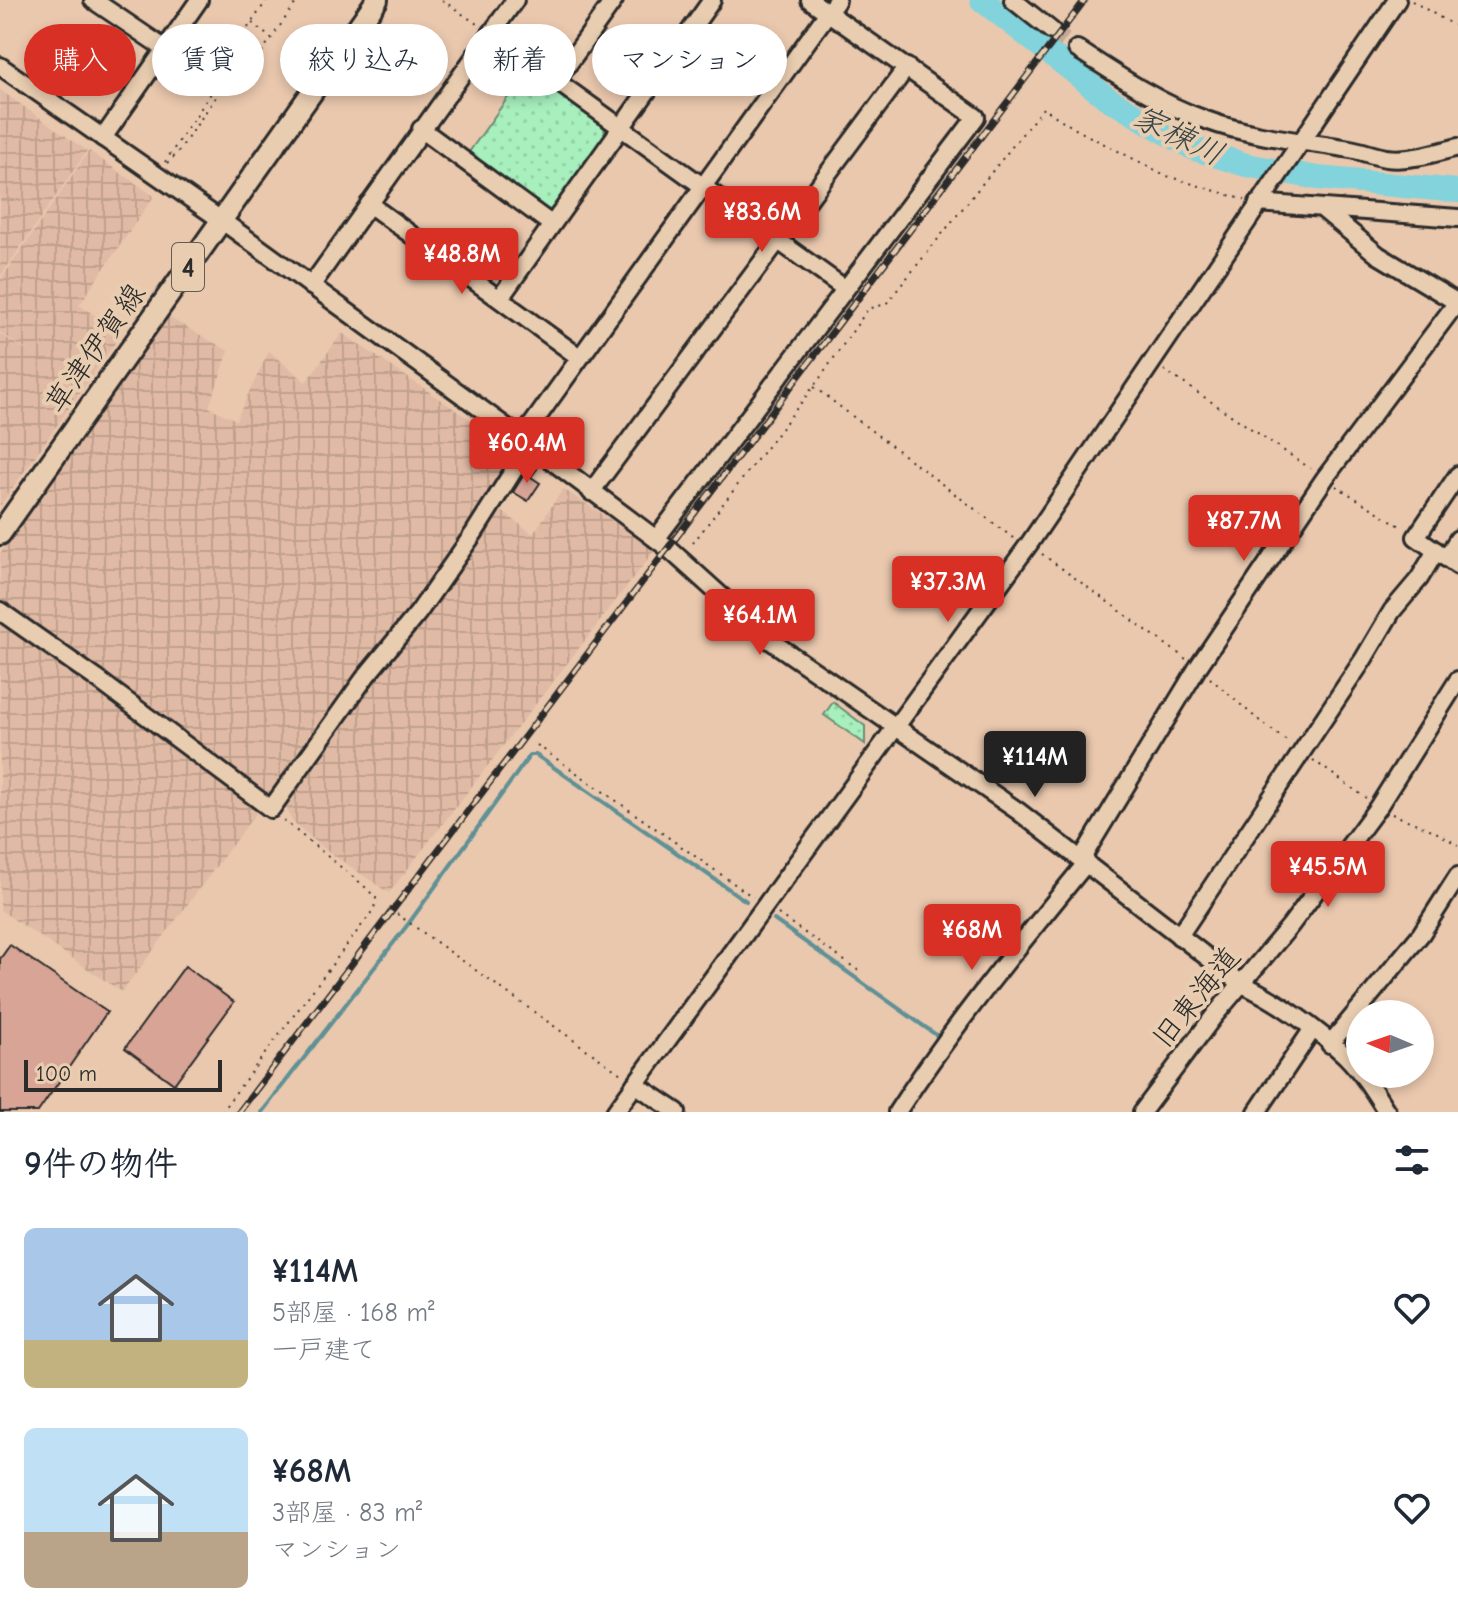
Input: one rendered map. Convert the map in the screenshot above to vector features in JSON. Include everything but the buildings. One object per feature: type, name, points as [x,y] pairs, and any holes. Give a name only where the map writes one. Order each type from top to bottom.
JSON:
[{"type":"main road","name":"草津伊賀線","points":[[0,534],[377,0]]},
{"type":"street","points":[[93,0],[111,5],[152,38]]},
{"type":"street","points":[[182,24],[199,0]]},
{"type":"street","points":[[498,24],[515,0]]},
{"type":"street","points":[[576,53],[614,0]]},
{"type":"street","points":[[500,298],[712,0]]},
{"type":"street","points":[[656,539],[976,117],[907,67],[832,6],[810,0]]},
{"type":"street","points":[[1013,0],[1052,31]]},
{"type":"street","points":[[615,1112],[899,727],[1029,544],[1397,0]]},
{"type":"street","points":[[0,611],[271,809],[474,533],[524,454],[524,440],[531,426],[832,6]]},
{"type":"street","points":[[1077,49],[1113,73],[1206,120],[1298,145],[1349,149],[1387,158],[1419,157],[1458,147]]},
{"type":"street","points":[[0,66],[221,220],[524,440],[656,539],[771,641],[899,727],[1085,860],[1242,984],[1262,993],[1312,1030],[1347,1058],[1387,1112]]},
{"type":"street","points":[[103,138],[152,66]]},
{"type":"street","points":[[591,492],[907,67]]},
{"type":"street","points":[[311,286],[464,71]]},
{"type":"street","points":[[576,95],[844,288]]},
{"type":"street","points":[[421,129],[551,224]]},
{"type":"street","points":[[1261,199],[1324,210],[1458,218]]},
{"type":"street","points":[[369,204],[579,357]]},
{"type":"street","points":[[897,1112],[926,1067],[1085,860],[1198,667],[1325,478],[1458,302],[1378,255],[1324,210]]},
{"type":"street","points":[[1447,558],[1416,537],[1458,475]]},
{"type":"street","points":[[1179,936],[1363,660],[1392,611],[1419,579],[1447,558],[1458,539]]},
{"type":"street","name":"旧東海道","points":[[1142,1112],[1214,1016],[1290,926],[1378,807],[1458,680]]},
{"type":"street","points":[[1330,1044],[1421,934],[1458,876]]},
{"type":"street","points":[[1257,1112],[1312,1030]]},
{"type":"street","points":[[635,1084],[677,1112]]},
{"type":"path","points":[[264,50],[298,0]]},
{"type":"path","points":[[442,0],[477,24]]},
{"type":"path","points":[[1411,0],[1458,28]]},
{"type":"path","points":[[264,1],[251,23],[272,39]]},
{"type":"path","points":[[220,83],[220,91],[176,155],[163,167],[171,151],[220,83]]},
{"type":"path","points":[[693,543],[868,309],[886,304],[1043,108],[1077,130],[1167,176],[1261,199]]},
{"type":"path","points":[[1151,361],[1416,537]]},
{"type":"path","points":[[813,386],[1017,541],[1029,544]]},
{"type":"path","points":[[537,745],[859,971]]},
{"type":"path","points":[[1378,807],[1451,839],[1458,845]]},
{"type":"path","points":[[221,1112],[374,909],[376,898],[271,809]]},
{"type":"path","points":[[397,914],[635,1084]]},
{"type":"shaded area","points":[[0,90],[87,151],[0,277]]},
{"type":"shaded area","points":[[89,151],[154,196],[79,305],[122,333],[0,506],[0,334],[37,357],[0,332],[0,281]]},
{"type":"shaded area","points":[[168,317],[229,351],[209,407],[236,420],[269,351],[306,382],[342,333],[515,450],[473,530],[415,611],[259,809],[122,992],[0,910],[0,554]]},
{"type":"shaded area","points":[[563,489],[656,549],[389,893],[326,850],[292,821],[284,804],[495,506],[533,534]]},
{"type":"green space","points":[[509,96],[565,96],[604,125],[605,137],[554,210],[541,209],[467,155]]},
{"type":"green space","points":[[833,702],[865,726],[865,744],[824,715]]},
{"type":"waterway","name":"家棟川","points":[[982,0],[1107,98],[1192,148],[1246,165],[1318,178],[1458,191]]},
{"type":"waterway","points":[[262,1112],[409,923],[530,755],[536,755],[746,901]]},
{"type":"waterway","points":[[774,920],[939,1037]]},
{"type":"tunnel","points":[[1052,31],[1077,49]]},
{"type":"railway","points":[[239,1112],[1085,0]]}]
